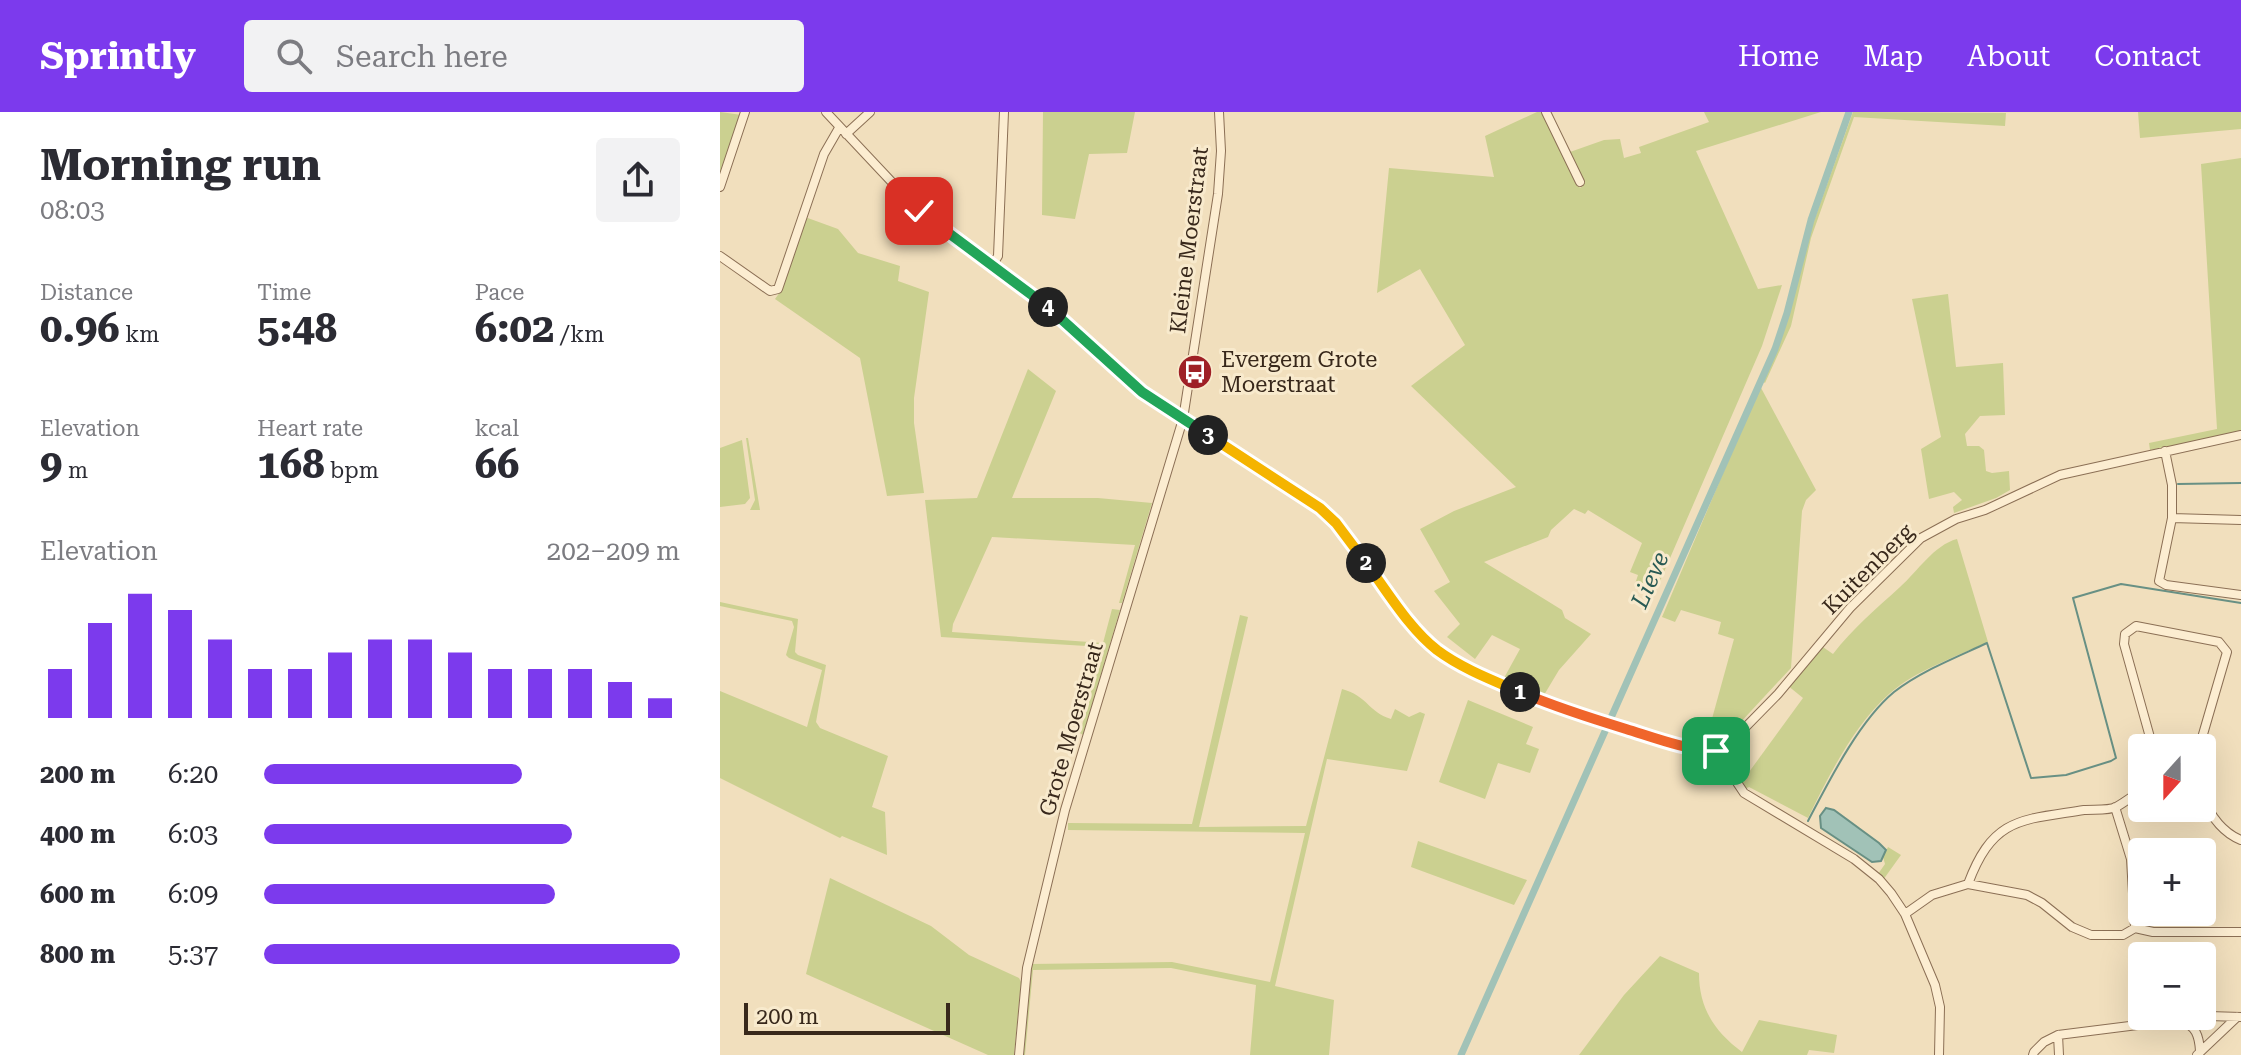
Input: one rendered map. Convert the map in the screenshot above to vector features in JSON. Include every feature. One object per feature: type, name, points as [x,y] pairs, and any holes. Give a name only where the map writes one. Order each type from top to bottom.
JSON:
[{"type":"street","points":[[720,187],[745,112]]},
{"type":"street","points":[[826,112],[919,211],[1013,279],[1079,333],[1142,392],[1320,508],[1336,523],[1413,625],[1435,648],[1466,668],[1546,703],[1695,749],[1716,751],[1744,793],[1854,859],[1879,879],[1905,914],[1938,996],[1939,1055]]},
{"type":"street","points":[[720,256],[768,290],[778,289],[824,154],[843,131],[870,112]]},
{"type":"street","points":[[992,266],[998,256],[1004,112]]},
{"type":"street","name":"Kleine Moerstraat","points":[[1183,419],[1218,194],[1221,151],[1219,112]]},
{"type":"street","points":[[1546,112],[1580,182]]},
{"type":"street","name":"Grote Moerstraat","points":[[1019,1055],[1027,968],[1065,810],[1183,419]]},
{"type":"street","name":"Kuitenberg","points":[[1716,751],[1738,737],[1850,608],[1921,538],[1956,519],[1985,510],[2060,475],[2241,435]]},
{"type":"street","points":[[2165,451],[2172,485],[2172,518],[2158,579],[2241,595]]},
{"type":"street","points":[[2172,518],[2241,520]]},
{"type":"street","points":[[2149,734],[2124,644],[2125,634],[2136,626],[2219,642],[2227,652],[2203,734]]},
{"type":"street","points":[[1968,884],[1984,850],[2010,824],[2115,807],[2128,799]]},
{"type":"street","points":[[2115,807],[2129,847],[2135,928]]},
{"type":"street","points":[[2216,822],[2241,840]]},
{"type":"street","points":[[1905,914],[1932,895],[1968,884],[2027,895],[2072,927],[2091,935],[2123,935],[2135,928],[2153,932],[2241,932]]},
{"type":"street","points":[[2216,1018],[2239,1017]]},
{"type":"street","points":[[2198,1053],[2239,1017]]},
{"type":"street","points":[[2033,1055],[2044,1042],[2058,1035],[2128,1026]]},
{"type":"street","points":[[2196,1030],[2198,1053]]},
{"type":"street","points":[[2058,1035],[2059,1055]]},
{"type":"green space","points":[[720,112],[742,115],[720,179]]},
{"type":"green space","points":[[1043,112],[1135,112],[1127,153],[1089,154],[1075,219],[1042,215]]},
{"type":"green space","points":[[1537,112],[1544,112],[1580,188],[1583,186],[1570,152],[1604,140],[1620,139],[1624,158],[1641,153],[1639,147],[1709,122],[1704,112],[1821,112],[1696,151],[1758,289],[1782,285],[1762,346],[1654,595],[1634,587],[1638,575],[1630,572],[1642,543],[1588,510],[1585,514],[1574,509],[1551,530],[1548,537],[1484,562],[1562,610],[1565,618],[1591,634],[1559,670],[1544,695],[1504,678],[1520,649],[1492,635],[1475,659],[1447,637],[1460,624],[1434,591],[1450,582],[1420,529],[1454,511],[1516,487],[1411,386],[1465,345],[1420,269],[1377,293],[1389,168],[1494,177],[1485,136]]},
{"type":"green space","points":[[1853,112],[2006,113],[2005,126],[1854,117],[1811,238],[1791,326],[1765,383],[1762,381],[1789,314],[1806,243]]},
{"type":"green space","points":[[2138,112],[2241,112],[2241,129],[2140,138]]},
{"type":"green space","points":[[2241,158],[2241,432],[2150,450],[2149,443],[2217,429],[2201,164]]},
{"type":"green space","points":[[805,217],[838,229],[858,253],[900,266],[898,281],[929,292],[914,398],[914,423],[924,493],[887,496],[860,358],[775,299]]},
{"type":"green space","points":[[1948,294],[1956,367],[2003,363],[2005,415],[1980,416],[1965,434],[1967,446],[1979,446],[1984,450],[1986,471],[2009,471],[2010,490],[1954,513],[1953,507],[1962,500],[1954,492],[1929,499],[1921,449],[1941,437],[1912,299]]},
{"type":"green space","points":[[1028,369],[1056,391],[1012,498],[1098,498],[1152,503],[1122,603],[1119,603],[1135,545],[992,537],[952,632],[1103,643],[1112,609],[1120,610],[1083,735],[1080,733],[1103,647],[941,637],[925,500],[977,498]]},
{"type":"green space","points":[[1760,386],[1816,490],[1806,500],[1802,511],[1791,668],[1726,738],[1705,744],[1734,639],[1718,634],[1721,622],[1681,610],[1675,622],[1662,617]]},
{"type":"green space","points":[[746,438],[760,510],[750,510],[755,500]]},
{"type":"green space","points":[[742,440],[750,498],[745,504],[720,507],[720,448]]},
{"type":"green space","points":[[1957,539],[1988,642],[1924,671],[1889,694],[1853,736],[1808,818],[1749,787],[1745,789],[1741,783],[1803,698],[1787,685],[1820,645],[1833,654],[1933,553]]},
{"type":"green space","points":[[720,602],[798,619],[795,652],[826,665],[816,722],[820,728],[888,756],[872,807],[885,812],[887,855],[842,836],[840,838],[720,778],[720,691],[807,727],[822,670],[786,655],[794,627],[792,621],[720,606]]},
{"type":"green space","points":[[1240,615],[1248,617],[1199,827],[1306,826],[1342,689],[1391,719],[1395,709],[1409,717],[1420,712],[1425,714],[1407,771],[1327,759],[1275,986],[1334,1000],[1329,1055],[1250,1055],[1256,985],[1171,968],[1033,970],[1025,1055],[1021,1055],[1031,964],[1172,962],[1270,982],[1305,833],[1068,830],[1068,823],[1192,824]]},
{"type":"green space","points":[[1468,700],[1533,727],[1526,744],[1539,749],[1530,773],[1498,763],[1485,799],[1439,782]]},
{"type":"green space","points":[[1418,841],[1527,880],[1514,905],[1411,867]]},
{"type":"green space","points":[[1888,847],[1901,855],[1883,880],[1878,874],[1885,864],[1883,857]]},
{"type":"green space","points":[[830,878],[931,926],[969,955],[1019,978],[1014,1055],[988,1055],[806,974]]},
{"type":"green space","points":[[1660,956],[1699,973],[1702,997],[1710,1018],[1723,1036],[1742,1052],[1759,1020],[1837,1035],[1834,1053],[1809,1050],[1807,1055],[1579,1055],[1624,995]]},
{"type":"water","points":[[1826,808],[1834,810],[1879,843],[1886,850],[1881,861],[1872,862],[1821,828],[1820,816]]},
{"type":"waterway","name":"Lieve","points":[[1461,1055],[1775,349],[1811,220],[1849,112]]},
{"type":"waterway","points":[[2178,484],[2241,483]]},
{"type":"waterway","points":[[1808,821],[1846,752],[1881,704],[1916,677],[1987,643],[2031,778],[2066,775],[2111,761],[2116,758],[2073,598],[2121,584],[2241,603]]},
{"type":"place","name":"Evergem Grote Moerstraat","points":[[1195,372]]},
{"type":"route","points":[[919,211],[1013,279],[1079,333],[1142,392],[1320,508],[1336,523],[1413,625],[1443,654],[1466,668],[1573,713],[1695,749],[1716,751]]}]
